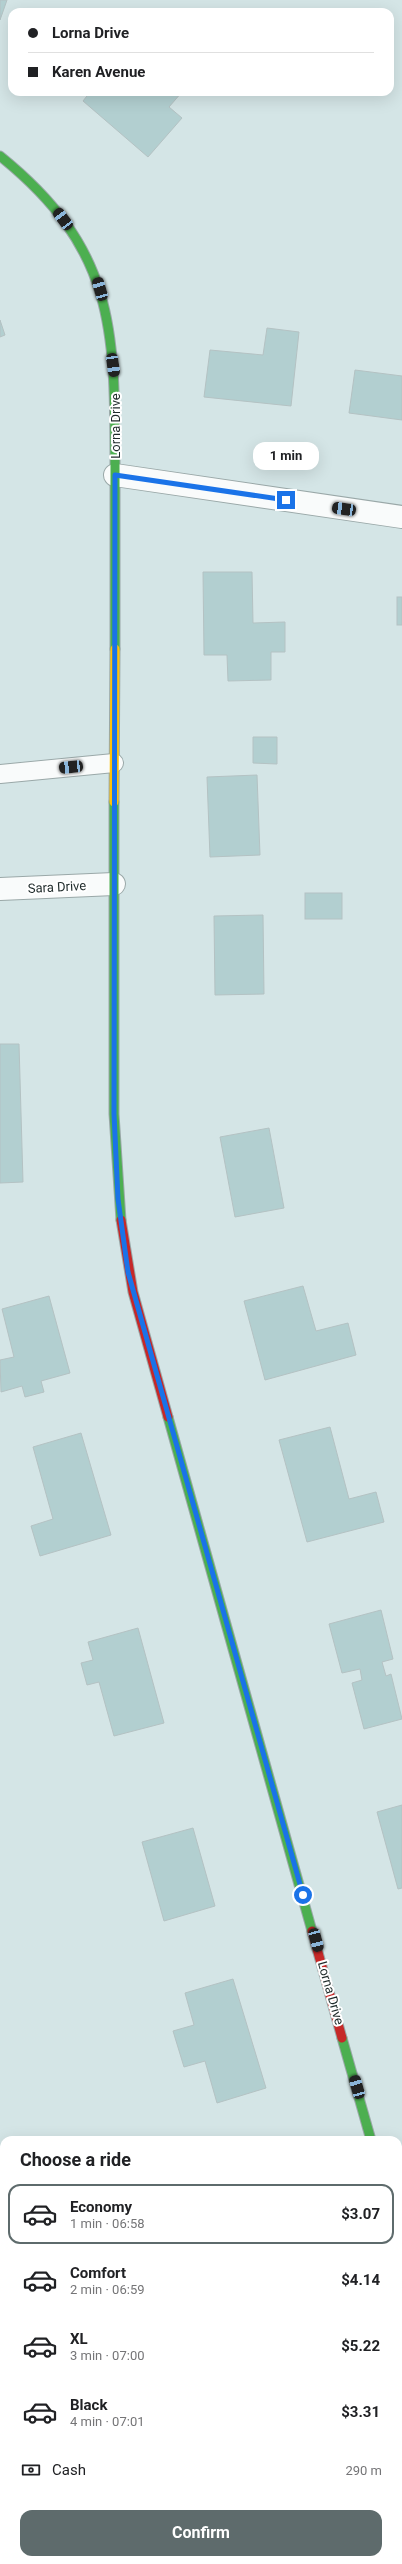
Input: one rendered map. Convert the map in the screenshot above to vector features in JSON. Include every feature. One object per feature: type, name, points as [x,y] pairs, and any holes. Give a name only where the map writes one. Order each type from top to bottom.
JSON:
[{"type":"street","name":"Lorna Drive","points":[[0,156],[33,184],[54,207],[82,248],[97,278],[106,310],[115,376],[115,1142],[118,1199],[128,1272],[370,2136]]},
{"type":"street","points":[[115,475],[402,517]]},
{"type":"street","name":"Sara Drive","points":[[0,889],[114,884]]},
{"type":"lane","points":[[0,774],[114,763]]},
{"type":"building","points":[[0,0],[7,0],[0,20]]},
{"type":"building","points":[[87,96],[179,96],[169,107],[182,118],[148,157],[83,101]]},
{"type":"building","points":[[0,320],[5,335],[0,337]]},
{"type":"building","points":[[267,328],[299,332],[291,406],[204,397],[210,350],[263,355]]},
{"type":"building","points":[[355,370],[402,376],[402,420],[349,413]]},
{"type":"building","points":[[203,572],[252,572],[253,623],[285,622],[285,652],[271,652],[271,680],[228,681],[227,655],[204,655]]},
{"type":"building","points":[[397,597],[402,597],[402,625],[397,625]]},
{"type":"building","points":[[253,737],[277,737],[277,764],[253,763]]},
{"type":"building","points":[[257,775],[260,855],[210,857],[207,777]]},
{"type":"building","points":[[305,893],[342,893],[342,919],[305,919]]},
{"type":"building","points":[[263,915],[264,994],[215,995],[214,916]]},
{"type":"building","points":[[0,1044],[19,1044],[23,1182],[0,1183]]},
{"type":"building","points":[[269,1128],[284,1208],[235,1217],[220,1137]]},
{"type":"building","points":[[303,1286],[316,1331],[348,1323],[356,1355],[265,1380],[244,1301]]},
{"type":"building","points":[[49,1296],[70,1373],[41,1381],[44,1392],[25,1397],[22,1386],[1,1392],[0,1360],[14,1357],[2,1309]]},
{"type":"building","points":[[330,1427],[349,1499],[376,1492],[384,1522],[307,1542],[279,1440]]},
{"type":"building","points":[[81,1433],[111,1535],[40,1556],[31,1526],[53,1519],[33,1447]]},
{"type":"building","points":[[381,1610],[393,1659],[382,1662],[386,1676],[391,1674],[402,1719],[364,1729],[352,1683],[362,1680],[360,1669],[342,1673],[329,1624]]},
{"type":"building","points":[[138,1628],[164,1723],[114,1736],[99,1682],[87,1685],[81,1663],[93,1660],[88,1642]]},
{"type":"building","points":[[402,1805],[402,1888],[398,1889],[377,1812]]},
{"type":"building","points":[[193,1828],[215,1906],[164,1921],[142,1842]]},
{"type":"building","points":[[233,1979],[266,2088],[217,2103],[205,2061],[184,2067],[173,2031],[194,2025],[185,1993]]},
{"type":"traffic: fast","points":[[0,156],[38,190],[66,224],[86,258],[100,293],[109,331],[115,415],[115,649]]},
{"type":"traffic: fast","points":[[114,802],[114,1114],[121,1220]]},
{"type":"traffic: fast","points":[[168,1417],[312,1931]]},
{"type":"traffic: fast","points":[[342,2038],[370,2136]]},
{"type":"traffic: slow","points":[[114,802],[115,649]]},
{"type":"traffic: jam","points":[[121,1220],[133,1292],[168,1417]]},
{"type":"traffic: jam","points":[[312,1931],[342,2038]]},
{"type":"route","points":[[286,500],[115,475],[114,1114],[118,1199],[128,1272],[303,1895]]}]
